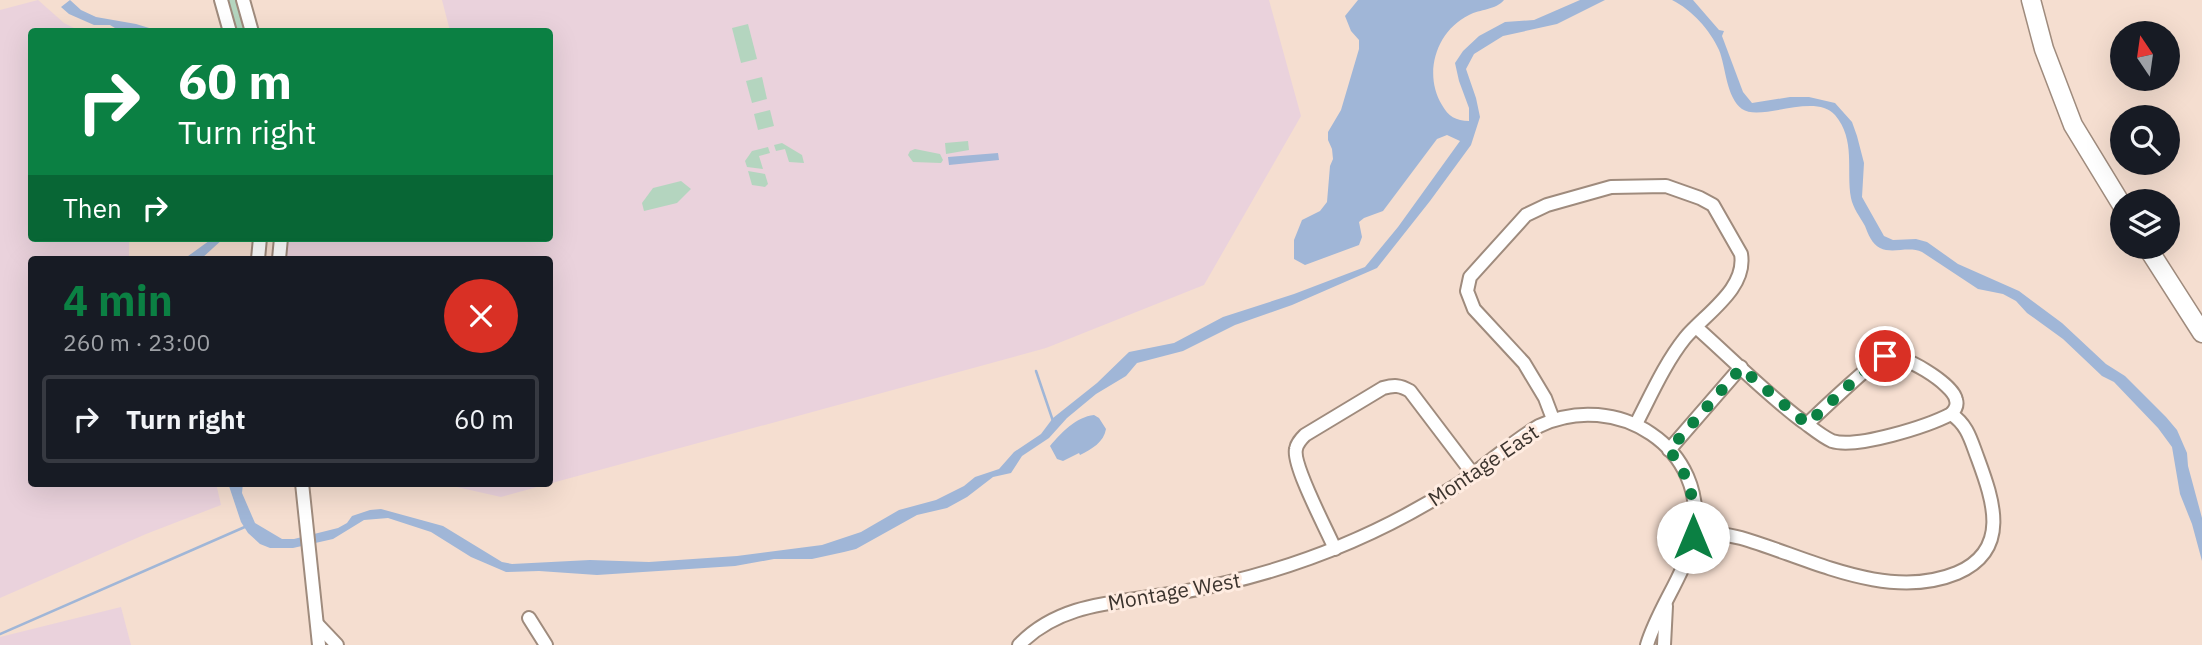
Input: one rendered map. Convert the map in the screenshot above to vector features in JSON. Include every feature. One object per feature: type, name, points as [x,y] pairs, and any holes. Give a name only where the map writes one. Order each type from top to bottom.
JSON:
[{"type":"main road","points":[[2031,0],[2044,49],[2073,125],[2112,189]]},
{"type":"main road","points":[[2155,259],[2202,333]]},
{"type":"street","points":[[221,0],[229,28]]},
{"type":"street","points":[[243,0],[251,28]]},
{"type":"street","points":[[1553,419],[1545,398],[1524,363],[1474,309],[1466,291],[1470,277],[1526,215],[1547,205],[1611,187],[1666,186],[1713,205],[1743,262],[1732,288],[1685,338],[1636,424]]},
{"type":"street","points":[[1696,327],[1807,424],[1833,441],[1850,442],[1899,433],[1951,414],[1957,401],[1945,385],[1918,366],[1898,357],[1885,356],[1872,364],[1807,424]]},
{"type":"street","points":[[1669,450],[1741,368]]},
{"type":"street","points":[[1335,549],[1298,466],[1295,450],[1298,441],[1305,435],[1383,388],[1402,386],[1410,391],[1473,474]]},
{"type":"street","name":"Montage East","points":[[1335,549],[1411,513],[1553,419],[1583,413],[1636,424],[1669,450],[1684,472],[1694,504],[1694,530],[1689,550],[1666,606],[1654,623],[1647,645]]},
{"type":"street","points":[[1694,530],[1739,537],[1857,577],[1885,582],[1936,579],[1957,573],[1975,562],[1988,547],[1995,522],[1991,493],[1965,425],[1951,414]]},
{"type":"street","points":[[302,487],[319,645]]},
{"type":"street","name":"Montage West","points":[[1019,645],[1046,622],[1071,611],[1232,582],[1335,549]]},
{"type":"street","name":"Montage East","points":[[1664,645],[1666,606]]},
{"type":"street","points":[[529,618],[546,645]]},
{"type":"street","points":[[318,625],[337,645]]},
{"type":"shaded area","points":[[38,0],[64,23],[74,28],[28,28],[28,242],[129,242],[129,256],[28,256],[28,487],[217,487],[221,505],[146,534],[0,598],[0,10]]},
{"type":"shaded area","points":[[442,0],[1269,0],[1301,116],[1204,285],[1046,348],[553,483],[553,256],[286,256],[288,242],[553,242],[553,28],[449,28]]},
{"type":"shaded area","points":[[457,487],[538,487],[501,497]]},
{"type":"shaded area","points":[[121,607],[131,645],[0,645],[0,637]]},
{"type":"green space","points":[[227,0],[237,0],[244,28],[235,28]]},
{"type":"green space","points":[[748,24],[757,59],[741,63],[732,28]]},
{"type":"green space","points":[[762,77],[767,99],[752,103],[746,81]]},
{"type":"green space","points":[[770,110],[774,126],[758,130],[754,114]]},
{"type":"green space","points":[[968,141],[969,150],[946,154],[945,143]]},
{"type":"green space","points":[[782,143],[802,155],[804,163],[789,162],[785,149],[776,151],[774,145]]},
{"type":"green space","points":[[768,147],[770,153],[759,156],[763,169],[747,167],[745,161],[752,151]]},
{"type":"green space","points":[[915,149],[940,154],[943,160],[941,163],[913,162],[908,155]]},
{"type":"green space","points":[[748,171],[765,174],[768,184],[765,187],[752,185]]},
{"type":"green space","points":[[681,181],[691,189],[677,203],[644,211],[642,203],[653,188]]},
{"type":"water","points":[[70,0],[81,10],[96,17],[149,28],[94,25],[69,14],[61,7]]},
{"type":"water","points":[[1358,0],[1504,0],[1497,6],[1473,13],[1458,22],[1448,31],[1436,54],[1433,67],[1436,93],[1447,112],[1460,120],[1469,121],[1469,108],[1455,63],[1479,36],[1505,22],[1534,20],[1580,0],[1605,0],[1557,24],[1503,36],[1474,54],[1466,69],[1480,117],[1471,145],[1377,268],[1292,305],[1235,325],[1183,351],[1137,363],[1126,376],[1096,394],[1067,418],[1049,438],[1022,456],[1011,473],[993,477],[947,508],[917,515],[856,549],[812,559],[774,559],[735,566],[597,575],[506,572],[471,557],[431,532],[388,518],[364,520],[333,539],[293,548],[270,548],[260,544],[241,522],[229,487],[243,487],[242,493],[255,523],[282,539],[294,539],[338,528],[352,516],[381,509],[443,526],[502,562],[512,564],[590,560],[649,562],[737,556],[822,545],[861,532],[899,510],[936,500],[964,486],[975,477],[999,469],[1014,452],[1041,434],[1053,418],[1097,383],[1129,352],[1174,343],[1223,317],[1365,267],[1398,227],[1460,141],[1447,135],[1437,139],[1383,211],[1359,222],[1362,237],[1359,245],[1305,265],[1294,259],[1294,240],[1302,220],[1320,211],[1327,202],[1333,159],[1328,132],[1341,110],[1359,49],[1359,40],[1351,31],[1345,16]]},
{"type":"water","points":[[1672,0],[1693,0],[1719,30],[1724,31],[1722,36],[1743,92],[1752,103],[1809,97],[1835,103],[1852,122],[1864,163],[1862,197],[1884,236],[1893,240],[1916,239],[1927,242],[1958,264],[2019,291],[2062,323],[2106,364],[2125,376],[2166,417],[2177,430],[2187,453],[2202,518],[2202,561],[2180,494],[2172,447],[2158,428],[2114,382],[2102,376],[2063,339],[2027,313],[2016,301],[2003,294],[1978,289],[1922,252],[1885,250],[1877,246],[1852,202],[1848,145],[1842,125],[1835,115],[1815,106],[1762,112],[1742,109],[1733,97],[1719,50],[1711,35],[1700,21]]},
{"type":"water","points":[[998,153],[999,160],[949,165],[948,157]]},
{"type":"water","points":[[207,242],[220,242],[204,256],[188,256]]},
{"type":"water","points":[[1094,415],[1106,429],[1100,441],[1080,455],[1079,453],[1063,461],[1057,459],[1050,446],[1075,422]]},
{"type":"waterway","points":[[1036,371],[1053,421]]},
{"type":"waterway","points":[[0,634],[247,526]]},
{"type":"route","points":[[1693,537],[1695,521],[1690,486],[1669,450],[1741,368],[1807,424],[1872,364],[1885,356]]}]
